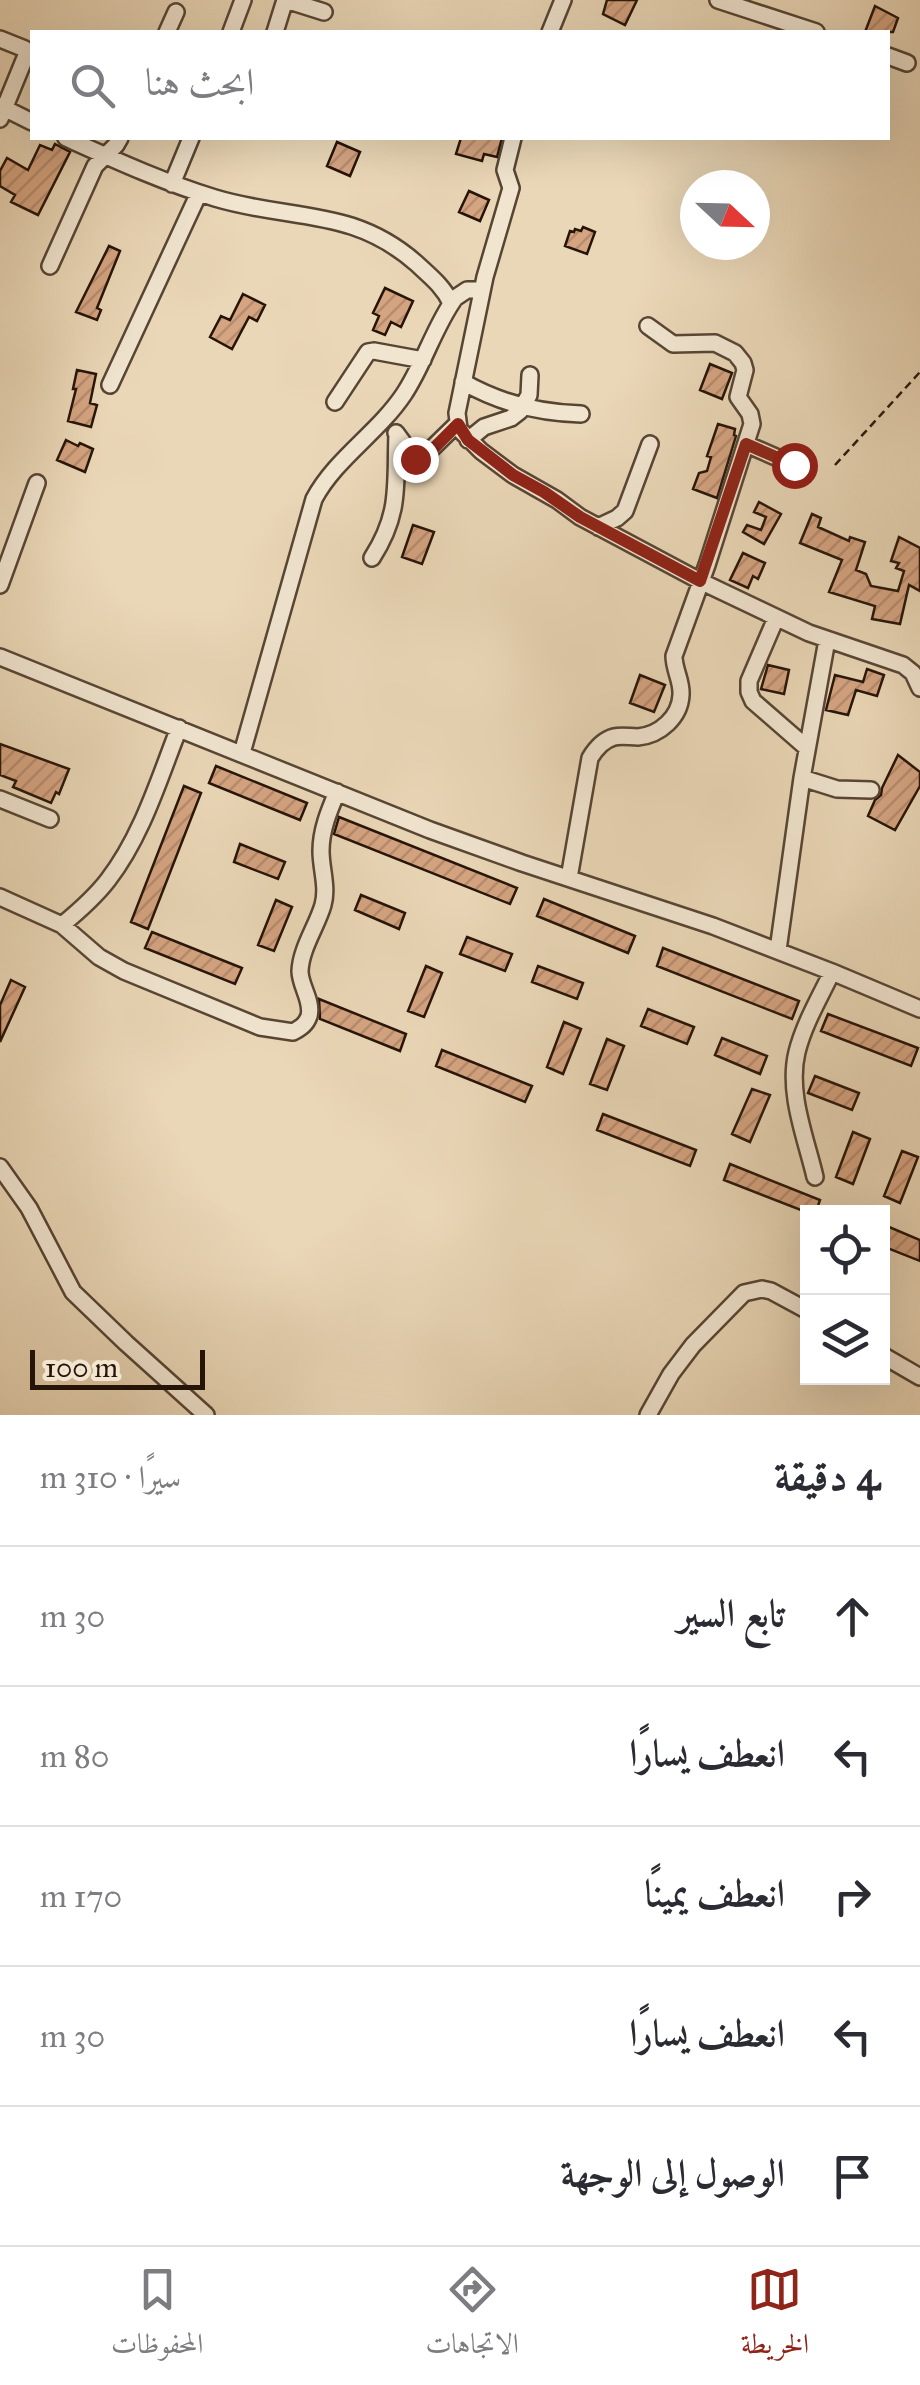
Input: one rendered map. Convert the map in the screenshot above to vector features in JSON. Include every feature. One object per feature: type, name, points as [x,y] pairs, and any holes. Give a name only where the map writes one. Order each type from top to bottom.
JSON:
[{"type":"street","points":[[232,30],[243,0]]},
{"type":"street","points":[[276,30],[286,0],[324,12]]},
{"type":"street","points":[[551,30],[563,0]]},
{"type":"street","points":[[718,0],[810,30]]},
{"type":"street","points":[[168,30],[176,12]]},
{"type":"street","points":[[0,38],[27,53],[2,111],[30,121]]},
{"type":"street","points":[[890,57],[907,63]]},
{"type":"street","points":[[70,140],[200,193],[368,230],[410,258],[438,283],[451,304]]},
{"type":"street","points":[[50,266],[96,166],[119,140]]},
{"type":"street","points":[[172,184],[191,140]]},
{"type":"street","points":[[512,140],[505,170],[512,188],[482,290],[463,382],[458,424],[468,440],[513,475],[598,527],[776,618],[903,665],[912,672],[920,688]]},
{"type":"street","points":[[110,385],[200,193]]},
{"type":"street","points":[[242,753],[314,500],[331,473],[386,418],[404,394],[451,304],[461,293],[482,290]]},
{"type":"street","points":[[569,878],[590,758],[605,741],[649,734],[675,714],[682,692],[674,656],[752,424],[738,397],[745,370],[740,358],[715,343],[672,344],[648,326]]},
{"type":"street","points":[[335,402],[368,352],[423,360]]},
{"type":"street","points":[[468,440],[489,424],[511,418],[524,407],[531,388],[530,376]]},
{"type":"street","points":[[463,382],[524,407],[580,414]]},
{"type":"street","points":[[386,418],[419,461],[458,424]]},
{"type":"street","points":[[372,558],[389,528],[394,508],[397,434]]},
{"type":"street","points":[[598,527],[623,514],[650,444]]},
{"type":"street","points":[[746,444],[794,465]]},
{"type":"street","points":[[0,585],[38,484]]},
{"type":"street","points":[[776,618],[748,692],[753,701],[808,748]]},
{"type":"street","points":[[778,950],[802,778],[828,640]]},
{"type":"street","points":[[0,657],[476,847],[778,950],[920,1008]]},
{"type":"street","points":[[62,925],[86,904],[125,854],[140,827],[179,728]]},
{"type":"street","points":[[802,778],[837,789],[871,790]]},
{"type":"street","points":[[0,897],[62,925],[99,958],[124,971],[260,1027],[293,1032],[308,1016],[300,966],[323,905],[321,842],[337,792]]},
{"type":"street","points":[[0,799],[50,819]]},
{"type":"street","points":[[0,816],[20,807]]},
{"type":"street","points":[[0,906],[22,906]]},
{"type":"street","points":[[816,1177],[795,1095],[794,1066],[802,1037],[832,972]]},
{"type":"street","points":[[0,1167],[29,1208],[73,1292],[206,1415]]},
{"type":"street","points":[[648,1415],[693,1345],[744,1293],[771,1291],[800,1307]]},
{"type":"street","points":[[890,1360],[920,1377]]},
{"type":"path","points":[[835,465],[920,374]]},
{"type":"building","points":[[607,0],[637,0],[625,25],[603,14]]},
{"type":"building","points":[[875,6],[898,18],[893,32],[866,30]]},
{"type":"building","points":[[460,140],[501,140],[497,157],[484,154],[482,161],[456,154]]},
{"type":"building","points":[[337,142],[360,152],[350,176],[327,166]]},
{"type":"building","points":[[55,144],[70,152],[38,215],[11,202],[15,195],[0,186],[0,171],[7,158],[28,170],[40,145],[52,150]]},
{"type":"building","points":[[469,191],[489,200],[480,221],[459,212]]},
{"type":"building","points":[[583,227],[595,232],[587,254],[565,246],[570,231],[581,231]]},
{"type":"building","points":[[109,246],[120,251],[97,308],[101,310],[97,320],[76,312]]},
{"type":"building","points":[[385,288],[413,301],[401,327],[391,322],[385,335],[373,330],[379,316],[373,313]]},
{"type":"building","points":[[243,294],[265,305],[257,321],[249,317],[232,349],[210,337],[221,316],[230,320]]},
{"type":"building","points":[[710,364],[732,373],[722,399],[700,390]]},
{"type":"building","points":[[77,370],[96,374],[90,403],[97,405],[91,427],[68,421]]},
{"type":"building","points":[[718,424],[735,429],[736,436],[717,498],[693,489],[699,473],[707,471],[711,457],[707,456]]},
{"type":"building","points":[[66,440],[93,449],[85,472],[57,460]]},
{"type":"building","points":[[759,502],[781,514],[764,544],[743,532],[747,525],[761,530],[766,517],[754,512]]},
{"type":"building","points":[[812,514],[821,518],[818,527],[849,541],[850,537],[865,542],[856,570],[866,574],[871,586],[898,591],[904,571],[896,568],[899,563],[891,561],[899,537],[920,548],[920,591],[909,585],[900,624],[872,619],[875,606],[829,592],[842,560],[800,543]]},
{"type":"building","points":[[413,525],[434,532],[422,564],[402,557]]},
{"type":"building","points":[[743,553],[765,563],[758,579],[753,576],[748,588],[730,580]]},
{"type":"building","points":[[768,665],[789,670],[784,694],[761,689]]},
{"type":"building","points":[[867,669],[884,675],[877,696],[856,690],[848,715],[826,710],[835,675],[863,682]]},
{"type":"building","points":[[640,675],[665,685],[654,712],[630,703]]},
{"type":"building","points":[[0,744],[69,769],[51,803],[13,787],[16,781],[0,775]]},
{"type":"building","points":[[898,755],[920,772],[920,786],[895,830],[868,816]]},
{"type":"building","points":[[216,766],[307,803],[300,820],[209,783]]},
{"type":"building","points":[[184,786],[201,793],[148,929],[131,922]]},
{"type":"building","points":[[339,817],[517,888],[510,904],[334,834]]},
{"type":"building","points":[[240,844],[285,862],[278,879],[234,862]]},
{"type":"building","points":[[361,895],[405,913],[399,929],[355,910]]},
{"type":"building","points":[[544,899],[635,936],[628,953],[537,916]]},
{"type":"building","points":[[276,900],[292,907],[274,951],[258,945]]},
{"type":"building","points":[[152,932],[242,968],[235,984],[145,948]]},
{"type":"building","points":[[467,937],[512,954],[505,971],[460,954]]},
{"type":"building","points":[[663,948],[799,1001],[792,1019],[657,966]]},
{"type":"building","points":[[426,966],[442,973],[424,1017],[408,1011]]},
{"type":"building","points":[[538,966],[583,983],[577,999],[532,982]]},
{"type":"building","points":[[11,980],[25,987],[0,1042],[0,1005]]},
{"type":"building","points":[[319,999],[406,1034],[400,1051],[320,1019]]},
{"type":"building","points":[[648,1009],[694,1027],[687,1044],[641,1026]]},
{"type":"building","points":[[828,1014],[918,1048],[911,1066],[821,1031]]},
{"type":"building","points":[[564,1022],[581,1029],[563,1074],[547,1067]]},
{"type":"building","points":[[722,1038],[767,1056],[760,1074],[715,1055]]},
{"type":"building","points":[[607,1039],[624,1046],[607,1090],[590,1084]]},
{"type":"building","points":[[442,1050],[532,1086],[525,1102],[436,1066]]},
{"type":"building","points":[[815,1076],[859,1093],[852,1110],[808,1093]]},
{"type":"building","points":[[752,1089],[770,1095],[750,1142],[732,1134]]},
{"type":"building","points":[[603,1114],[696,1150],[690,1166],[597,1130]]},
{"type":"building","points":[[853,1132],[870,1139],[853,1184],[836,1177]]},
{"type":"building","points":[[902,1151],[918,1157],[900,1203],[884,1196]]},
{"type":"building","points":[[730,1164],[820,1200],[818,1205],[800,1205],[800,1210],[724,1180]]},
{"type":"building","points":[[890,1227],[920,1240],[920,1261],[890,1249]]},
{"type":"route","points":[[415,459],[422,460],[458,424],[468,440],[513,475],[580,517],[700,581],[746,444],[794,465]]}]
